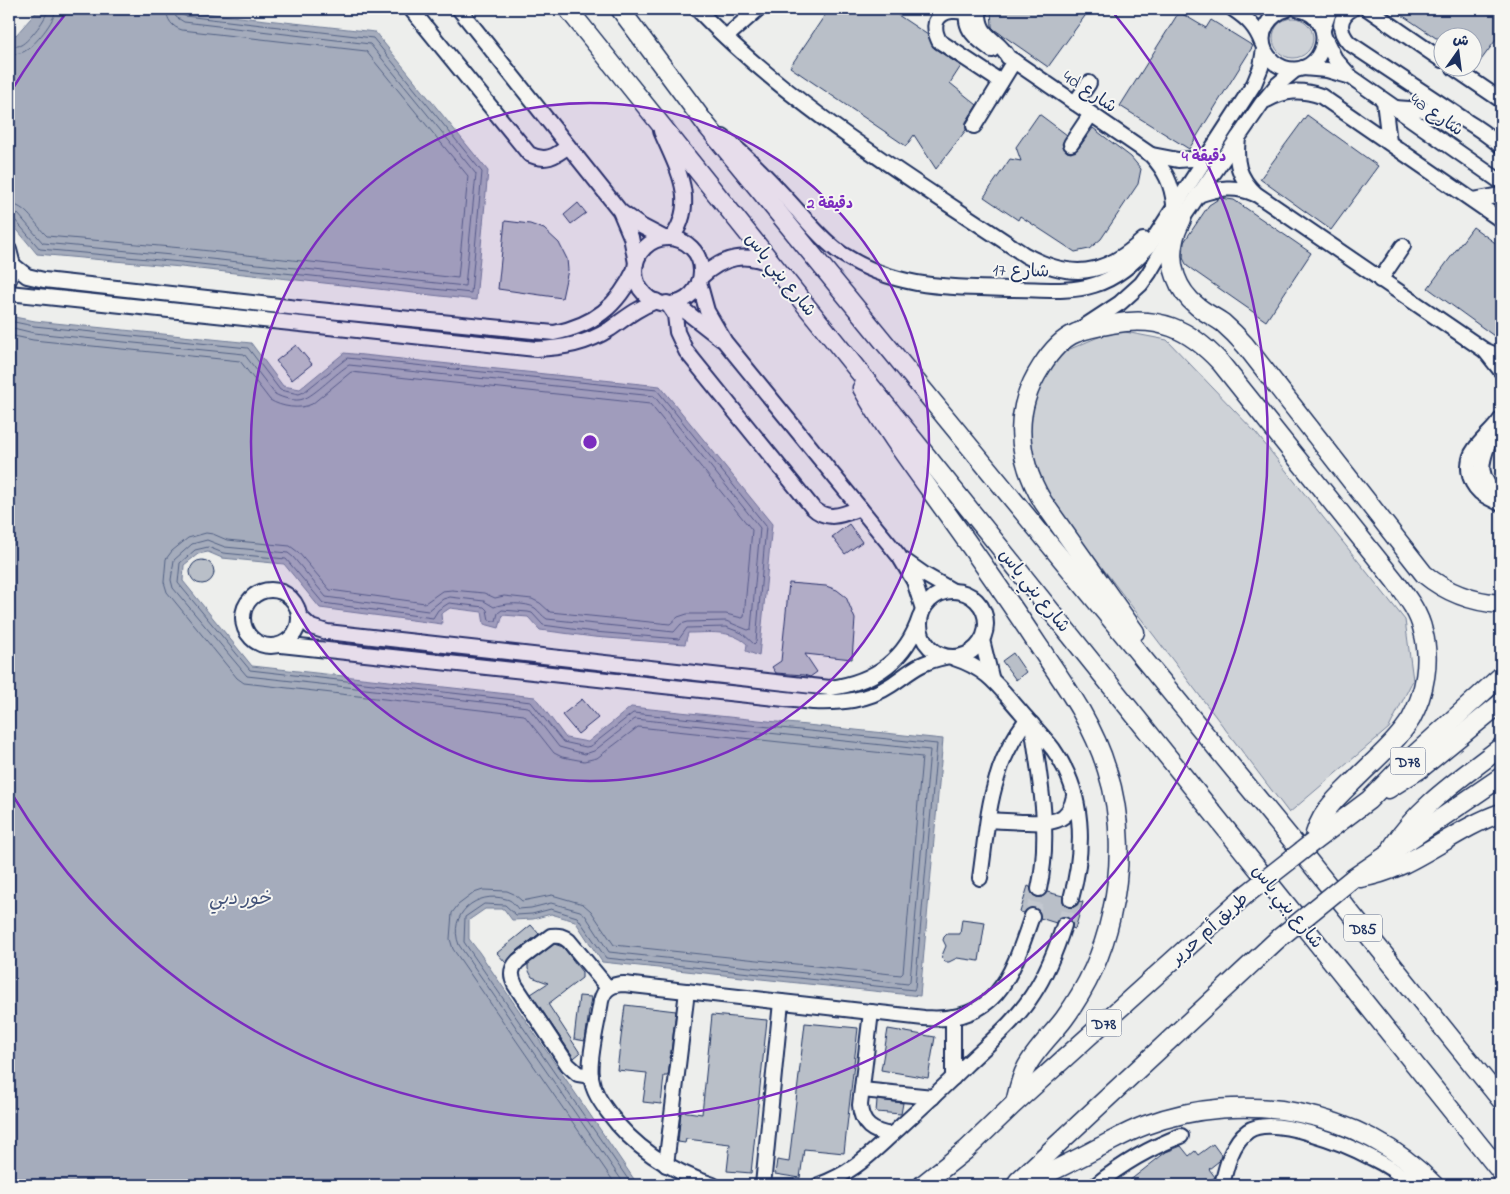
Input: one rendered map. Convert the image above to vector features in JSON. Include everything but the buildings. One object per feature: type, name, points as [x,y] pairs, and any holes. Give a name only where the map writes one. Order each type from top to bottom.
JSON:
[{"type":"main road","name":"شارع بني ياس","points":[[568,9],[1501,1172]]},
{"type":"main road","name":"شارع بني ياس","points":[[620,9],[707,126],[1224,757],[1501,1099]]},
{"type":"main road","points":[[1174,214],[1173,269],[1178,284],[1187,297],[1198,308],[1224,324],[1245,345],[1424,574],[1449,592],[1482,603],[1501,604]]},
{"type":"main road","points":[[1224,757],[1043,502],[1032,483],[1022,452],[1021,441],[1026,398],[1034,378],[1046,359],[1060,343],[1075,333],[1114,323],[1146,321],[1165,324],[1186,333],[1205,346],[1220,362],[1395,581],[1416,613],[1423,630],[1426,654],[1425,677],[1420,699],[1410,720],[1396,738],[1324,812],[1317,826],[1313,842]]},
{"type":"main road","points":[[838,344],[883,423],[1014,608],[1070,692],[1098,744],[1108,771],[1115,800],[1119,859],[1116,888],[1104,944],[1080,995],[1064,1019],[1026,1067],[1015,1103]]},
{"type":"main road","name":"طريق أم حرير","points":[[922,1185],[966,1150],[1015,1103],[1243,897],[1369,800],[1401,767],[1501,676]]},
{"type":"main road","points":[[1369,800],[1420,769],[1501,703]]},
{"type":"main road","points":[[1387,855],[1408,824],[1421,811],[1501,747]]},
{"type":"main road","points":[[1014,1185],[1278,939],[1352,879],[1501,777]]},
{"type":"main road","points":[[1352,879],[1387,872],[1404,865],[1483,819],[1501,814]]},
{"type":"main road","points":[[1024,1185],[1145,1125],[1195,1111],[1245,1107],[1296,1112],[1345,1127],[1390,1150],[1434,1185]]},
{"type":"street","points":[[411,9],[529,154],[544,159],[552,158],[568,146]]},
{"type":"street","points":[[459,9],[620,211],[641,226],[668,238],[682,241],[691,247],[701,266],[700,280],[707,311],[725,342],[899,556],[914,581],[922,613],[920,626],[925,642],[937,654],[974,665],[991,677],[1054,750],[1063,765],[1079,813],[1081,847],[1078,872],[1071,899]]},
{"type":"street","points":[[697,9],[761,69],[824,120],[1044,266],[1065,270],[1087,271],[1108,265],[1127,255],[1174,214]]},
{"type":"street","points":[[726,37],[758,9]]},
{"type":"street","points":[[1233,9],[1255,27],[1264,47]]},
{"type":"street","name":"شارع 17","points":[[1075,333],[1120,303],[1141,284],[1174,214],[1205,158],[1254,84],[1261,67],[1264,29],[1268,22],[1280,11],[1286,9]]},
{"type":"street","name":"4a شارع","points":[[1298,9],[1312,14],[1318,21],[1335,59],[1351,78]]},
{"type":"street","points":[[1324,33],[1330,9]]},
{"type":"street","points":[[1352,9],[1346,12],[1340,28],[1343,36],[1349,43],[1501,146]]},
{"type":"street","points":[[1368,9],[1432,53]]},
{"type":"street","points":[[973,11],[945,12],[938,17],[935,25],[935,34],[939,41],[1001,82]]},
{"type":"street","name":"4d شارع","points":[[973,11],[968,28],[975,37],[998,55],[1011,59],[1151,155],[1161,165],[1173,190],[1174,214]]},
{"type":"street","name":"شارع 17","points":[[707,126],[746,156],[763,172],[821,236],[840,253],[863,266],[886,276],[934,286],[1071,290],[1094,285],[1115,276],[1133,263],[1174,214],[1198,196],[1262,103],[1277,85],[1298,69],[1309,65],[1321,54],[1324,33]]},
{"type":"street","name":"4a شارع","points":[[1264,47],[1271,60],[1282,68],[1327,70],[1351,78],[1501,182]]},
{"type":"street","points":[[974,126],[1001,82],[1011,59]]},
{"type":"street","points":[[1469,78],[1501,100]]},
{"type":"street","points":[[1075,103],[1089,83]]},
{"type":"street","points":[[1262,103],[1285,92],[1309,92],[1321,96],[1501,220]]},
{"type":"street","points":[[1389,142],[1390,104],[1443,113],[1465,120]]},
{"type":"street","points":[[1071,144],[1091,114]]},
{"type":"street","points":[[13,265],[27,276],[44,280],[298,308],[554,332],[571,330],[586,324],[600,315],[621,294],[643,249],[656,240],[668,238],[679,228],[683,217],[685,193],[682,181],[656,119]]},
{"type":"street","points":[[1238,138],[1237,163],[1247,186],[1256,194],[1484,350],[1501,357]]},
{"type":"street","name":"4d شارع","points":[[1151,155],[1178,160],[1205,158]]},
{"type":"street","points":[[1198,196],[1221,188],[1245,190],[1256,194]]},
{"type":"street","points":[[1473,200],[1501,195]]},
{"type":"street","points":[[620,211],[630,236],[636,280],[640,289],[647,296],[666,303],[725,342]]},
{"type":"street","points":[[1380,280],[1403,246]]},
{"type":"street","points":[[9,250],[13,265],[9,280]]},
{"type":"street","points":[[9,293],[536,349],[574,345],[609,329],[634,310],[685,299],[694,292],[700,280],[712,268],[724,261],[750,258],[763,260],[775,266]]},
{"type":"street","points":[[666,303],[675,315],[677,332],[686,351],[812,507],[822,515],[828,516],[841,515],[860,508]]},
{"type":"street","points":[[296,323],[298,308]]},
{"type":"street","points":[[1484,350],[1501,371]]},
{"type":"street","points":[[1498,423],[1483,456],[1482,471],[1487,485],[1501,499]]},
{"type":"street","points":[[1498,423],[1475,450],[1469,462],[1469,469],[1472,482],[1476,488],[1481,493],[1501,504]]},
{"type":"street","points":[[280,644],[813,702],[853,701],[873,694],[890,685],[918,665],[970,653],[982,640],[986,626],[984,611],[980,605],[968,595],[953,591],[925,575],[899,556]]},
{"type":"street","points":[[267,591],[285,594],[297,607],[299,616],[295,634],[289,640],[271,646],[262,645],[254,640],[248,634],[244,625],[246,607],[258,594],[267,591]]},
{"type":"street","points":[[299,616],[311,627],[327,632],[830,688],[848,686],[866,680],[882,670],[904,650],[914,634],[922,613],[932,598],[939,594],[953,591]]},
{"type":"street","points":[[982,640],[991,677]]},
{"type":"street","points":[[583,678],[585,662]]},
{"type":"street","points":[[980,878],[996,778],[1014,739],[1029,722]]},
{"type":"street","points":[[1029,722],[1045,822],[1044,856],[1039,890]]},
{"type":"street","points":[[988,820],[1045,822],[1057,820],[1066,815],[1072,806],[1074,796]]},
{"type":"street","points":[[713,1185],[689,1177],[666,1165],[630,1138],[615,1122],[594,1091],[590,1065],[601,1001],[608,988],[613,985],[624,984],[870,1012],[939,1019],[953,1018],[980,1007],[1002,988],[1012,971],[1032,916]]},
{"type":"street","points":[[819,1185],[850,1171],[865,1160],[1016,1016],[1046,974],[1064,926]]},
{"type":"street","points":[[591,1076],[578,1074],[568,1064],[514,985],[511,972],[513,966],[518,961],[552,936],[558,935],[569,941],[608,988]]},
{"type":"street","points":[[666,1165],[687,991]]},
{"type":"street","points":[[763,1185],[781,1002]]},
{"type":"street","points":[[870,1012],[860,1114],[871,1129],[891,1135]]},
{"type":"street","points":[[953,1018],[953,1078]]},
{"type":"street","points":[[862,1090],[933,1097]]},
{"type":"street","points":[[1222,1185],[1231,1155],[1241,1137],[1257,1126],[1266,1125],[1301,1131],[1350,1147],[1380,1162],[1414,1185]]},
{"type":"street","points":[[1096,1185],[1143,1152],[1181,1136]]},
{"type":"shaded area","points":[[1293,18],[1307,24],[1313,38],[1307,52],[1293,58],[1279,52],[1273,38],[1279,24]]},
{"type":"shaded area","points":[[1115,330],[1167,340],[1256,433],[1405,620],[1413,680],[1389,728],[1289,813],[1031,474],[1028,403],[1042,378],[1063,352]]},
{"type":"water","points":[[39,9],[167,9],[375,32],[488,171],[476,300],[181,267],[37,254],[9,220],[9,33],[16,35]]},
{"type":"water","name":"خور دبي","points":[[9,316],[35,321],[251,343],[283,386],[300,389],[344,353],[660,386],[772,524],[759,656],[746,651],[747,644],[740,639],[719,633],[688,633],[685,644],[594,637],[540,630],[528,617],[503,615],[499,628],[484,624],[482,612],[450,608],[441,614],[442,624],[320,608],[284,564],[222,558],[208,552],[198,554],[184,565],[183,581],[252,666],[535,697],[566,738],[588,742],[631,707],[943,739],[920,996],[602,962],[575,921],[551,914],[533,919],[512,920],[504,909],[485,909],[469,920],[469,939],[638,1185],[9,1185]]},
{"type":"tunnel","points":[[1032,916],[1039,889]]},
{"type":"tunnel","points":[[1064,925],[1071,899]]}]
